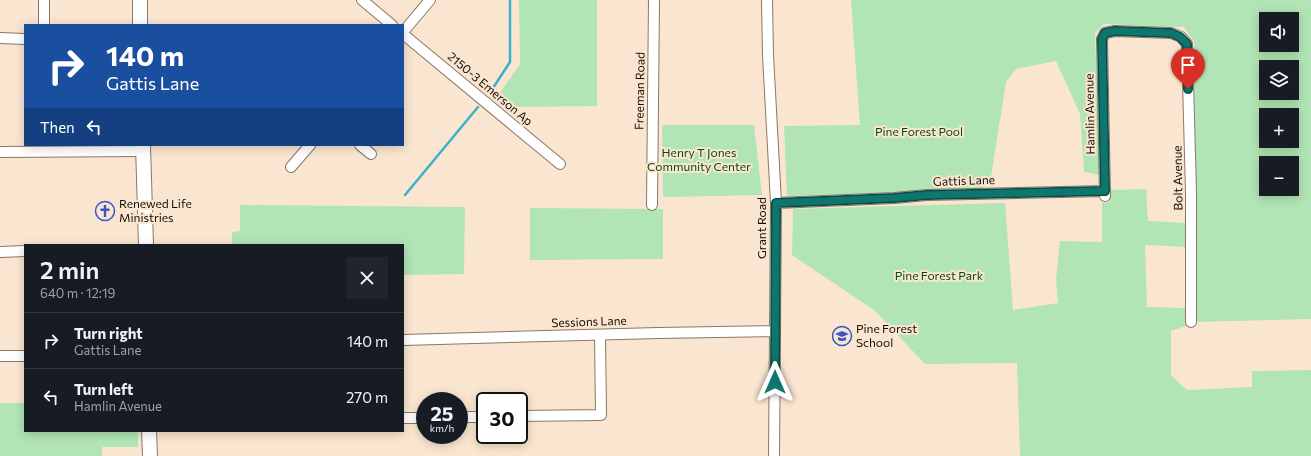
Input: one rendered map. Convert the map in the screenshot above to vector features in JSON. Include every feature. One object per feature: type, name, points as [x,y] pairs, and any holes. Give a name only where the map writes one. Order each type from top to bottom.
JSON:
[{"type":"main road","points":[[140,0],[140,24]]},
{"type":"main road","points":[[143,148],[146,244]]},
{"type":"main road","points":[[149,432],[150,456]]},
{"type":"street","points":[[44,0],[44,24]]},
{"type":"street","points":[[362,0],[391,24]]},
{"type":"street","points":[[404,32],[430,0]]},
{"type":"street","name":"Freeman Road","points":[[652,205],[654,0]]},
{"type":"street","name":"Grant Road","points":[[767,0],[768,56],[776,203],[774,456]]},
{"type":"street","name":"Hamlin Avenue","points":[[1105,193],[1102,39],[1105,33],[1115,31],[1171,33],[1180,37]]},
{"type":"street","name":"2150-3 Emerson Ap","points":[[404,34],[560,164]]},
{"type":"street","name":"Bolt Avenue","points":[[1180,37],[1187,44],[1191,193],[1191,322]]},
{"type":"street","points":[[0,38],[24,39]]},
{"type":"street","points":[[291,167],[309,146]]},
{"type":"street","points":[[361,146],[370,154]]},
{"type":"street","points":[[0,152],[143,148]]},
{"type":"street","name":"Gattis Lane","points":[[776,203],[894,198],[927,195],[1105,193]]},
{"type":"street","points":[[0,252],[24,251]]},
{"type":"street","name":"Sessions Lane","points":[[404,340],[775,331]]},
{"type":"street","points":[[528,416],[601,415],[600,335]]},
{"type":"street","points":[[0,356],[24,356]]},
{"type":"street","points":[[404,418],[416,418]]},
{"type":"green space","points":[[519,0],[597,0],[597,106],[511,107],[497,97],[520,64]]},
{"type":"green space","name":"Pine Forest Pool","points":[[851,0],[1311,0],[1311,319],[1196,322],[1194,42],[1184,27],[1104,24],[1095,33],[1100,175],[1084,172],[1080,114],[1056,61],[1016,69],[1006,82],[991,177],[982,179],[983,189],[787,196],[784,126],[860,125]]},
{"type":"green space","name":"Henry T Jones Community Center","points":[[662,125],[754,125],[762,195],[663,197]]},
{"type":"green space","name":"Pine Forest Park","points":[[1146,189],[1148,221],[1187,223],[1188,247],[1145,245],[1147,307],[1187,308],[1186,326],[1171,331],[1171,375],[1187,390],[1252,387],[1252,371],[1311,370],[1311,456],[1020,456],[1017,363],[925,364],[874,310],[792,255],[793,209],[1005,203],[1013,310],[1058,303],[1056,279],[1060,241],[1102,242],[1102,203],[1110,202],[1109,190]]},
{"type":"green space","points":[[240,205],[465,207],[464,274],[404,275],[404,244],[232,244],[232,232],[240,231]]},
{"type":"green space","points":[[530,208],[663,209],[663,259],[530,260]]},
{"type":"green space","points":[[0,403],[24,403],[24,432],[138,432],[138,447],[102,447],[102,456],[0,456]]},
{"type":"waterway","points":[[493,88],[510,62],[510,0]]},
{"type":"waterway","points":[[405,195],[478,107]]},
{"type":"place","name":"Renewed Life Ministries","points":[[105,211]]},
{"type":"place","name":"Pine Forest School","points":[[842,336]]},
{"type":"route","points":[[775,382],[776,203],[894,198],[927,195],[1105,191],[1102,39],[1105,33],[1115,31],[1171,33],[1180,37],[1187,44],[1188,89]]}]
